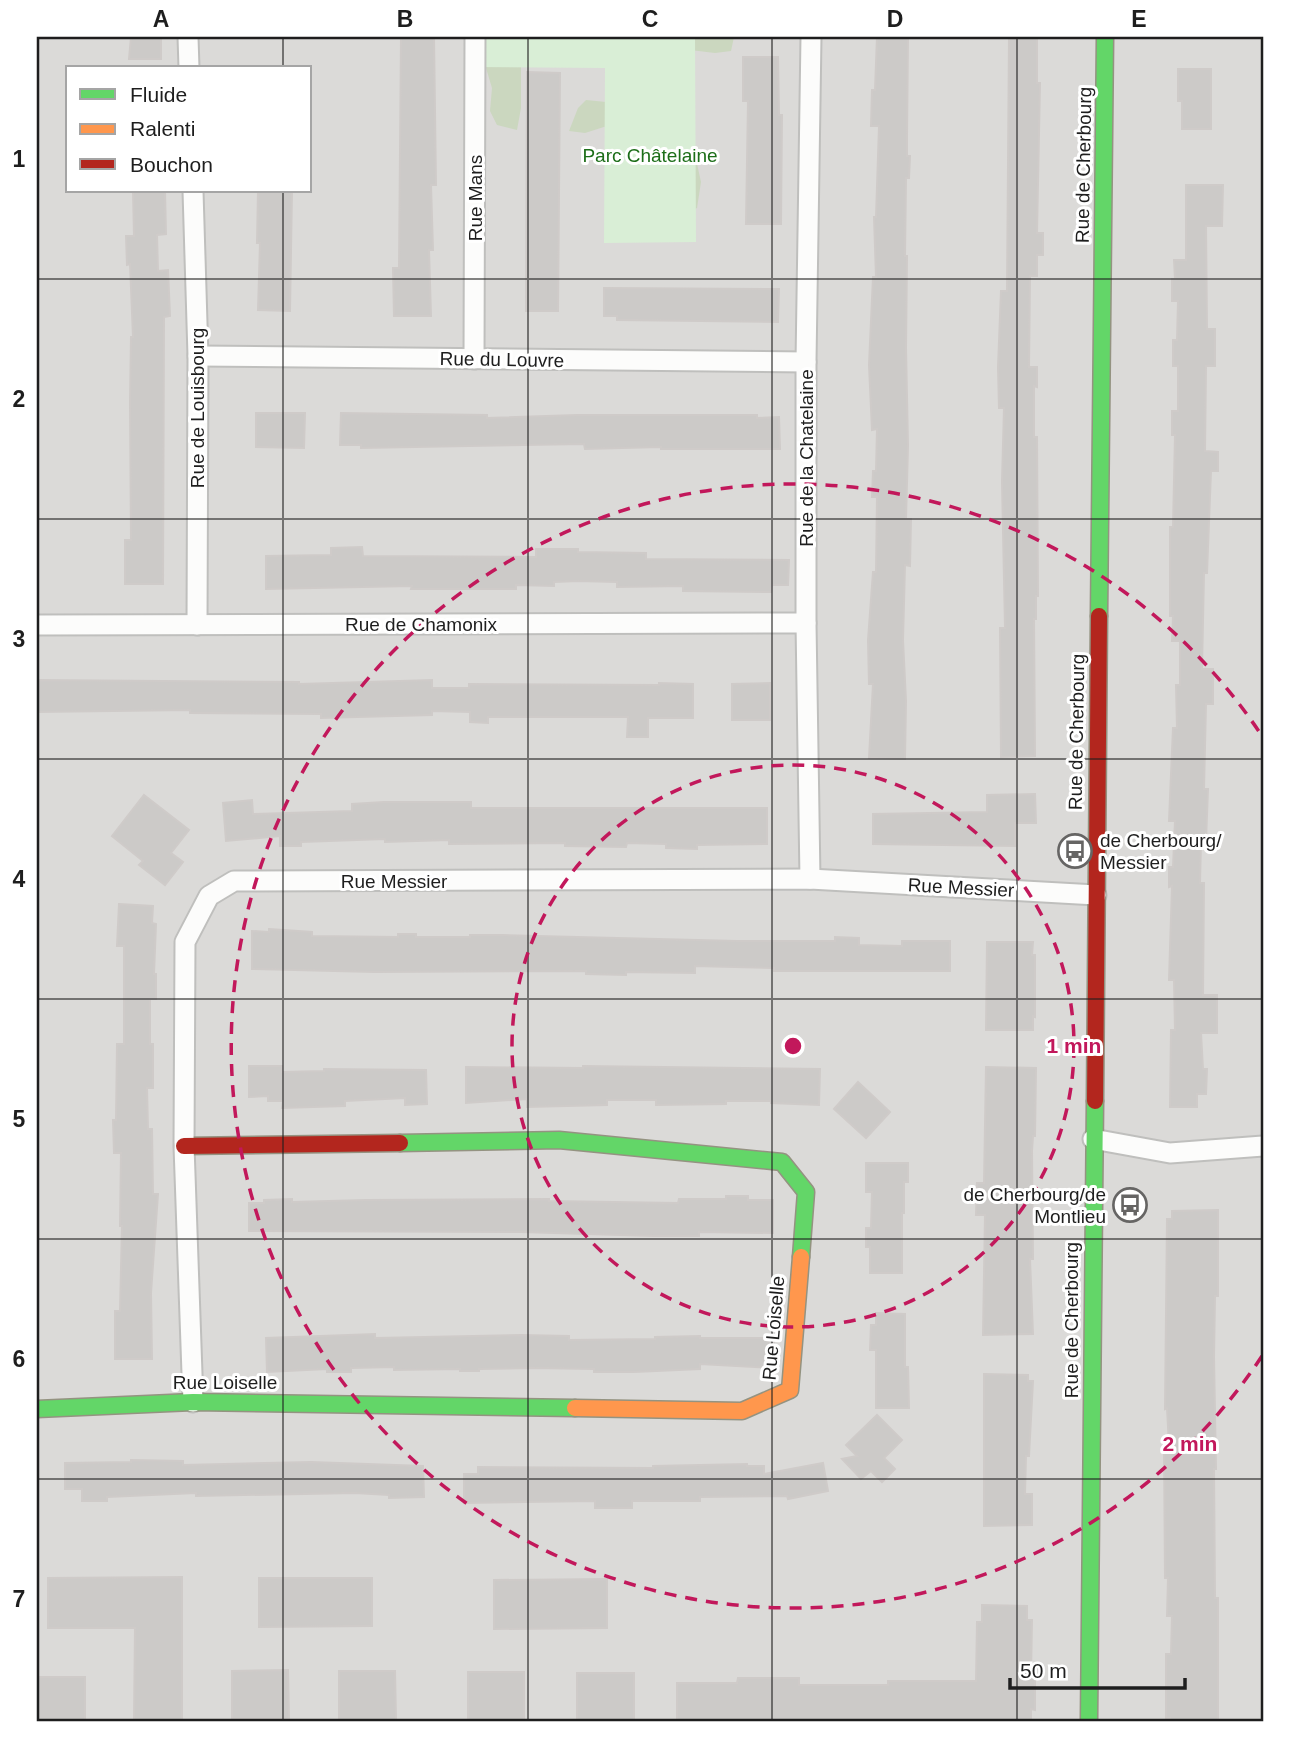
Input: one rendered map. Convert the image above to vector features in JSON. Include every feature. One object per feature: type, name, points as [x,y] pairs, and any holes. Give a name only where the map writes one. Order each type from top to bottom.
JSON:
[{"type":"street","points":[[188,37],[189,66]]},
{"type":"street","name":"Rue Mans","points":[[474,359],[475,37]]},
{"type":"street","name":"Rue de la Chatelaine","points":[[810,879],[806,362],[811,37]]},
{"type":"street","name":"Rue de Cherbourg","points":[[1089,1721],[1105,37]]},
{"type":"street","name":"Rue de Louisbourg","points":[[192,192],[198,356],[197,625]]},
{"type":"street","name":"Rue du Louvre","points":[[198,356],[806,362]]},
{"type":"street","name":"Rue de Chamonix","points":[[37,625],[806,623]]},
{"type":"street","name":"Rue Messier","points":[[193,1402],[184,1146],[185,942],[209,895],[234,881],[810,879],[1096,895]]},
{"type":"street","points":[[1093,1139],[1170,1153],[1263,1146]]},
{"type":"street","name":"Rue Loiselle","points":[[37,1409],[193,1402],[742,1411],[790,1390],[806,1192],[782,1161],[559,1140],[184,1146]]},
{"type":"shaded area","points":[[37,37],[1263,37],[1263,1721],[37,1721]]},
{"type":"green space","name":"Parc Châtelaine","points":[[475,37],[695,37],[696,242],[604,243],[605,68],[475,67]]},
{"type":"green space","name":"Parc Châtelaine","points":[[494,37],[734,37],[731,51],[715,53],[690,50],[694,150],[701,182],[697,208],[679,217],[607,126],[585,133],[569,131],[578,108],[586,100],[606,102],[611,91],[603,59],[521,56],[521,108],[517,130],[497,125],[490,111],[492,88],[486,68]]},
{"type":"building","points":[[131,37],[161,37],[161,59],[129,59]]},
{"type":"building","points":[[401,37],[434,37],[436,185],[431,185],[431,316],[394,316],[393,268],[399,268]]},
{"type":"building","points":[[877,37],[908,37],[907,156],[910,156],[909,178],[906,178],[905,256],[908,446],[906,519],[911,519],[910,566],[905,565],[903,640],[905,759],[869,758],[873,684],[869,684],[868,640],[873,572],[876,572],[877,497],[872,497],[877,429],[872,430],[869,365],[873,277],[876,277],[874,217],[879,126],[871,126]]},
{"type":"building","points":[[1009,37],[1037,37],[1037,83],[1040,83],[1037,233],[1043,233],[1043,255],[1037,255],[1037,276],[1030,276],[1029,367],[1037,367],[1037,387],[1034,386],[1038,596],[1034,619],[1035,756],[1001,757],[1000,628],[1005,628],[1002,482],[1004,408],[999,408],[998,367],[1001,291],[1007,291]]},
{"type":"building","points":[[743,57],[778,57],[779,115],[782,115],[781,224],[746,224],[748,101],[743,101]]},
{"type":"building","points":[[1178,69],[1211,69],[1211,129],[1182,129],[1182,101],[1178,101]]},
{"type":"building","points":[[527,72],[560,73],[558,311],[526,311]]},
{"type":"building","points":[[1186,185],[1223,185],[1222,226],[1206,226],[1207,329],[1215,329],[1215,366],[1206,366],[1205,451],[1218,452],[1218,471],[1211,471],[1207,573],[1204,573],[1202,669],[1213,669],[1213,704],[1206,704],[1204,789],[1208,789],[1206,841],[1201,841],[1200,883],[1204,883],[1203,995],[1217,995],[1217,1033],[1201,1033],[1203,1069],[1207,1069],[1206,1094],[1197,1094],[1197,1107],[1170,1107],[1171,1030],[1175,1030],[1174,980],[1169,980],[1172,886],[1169,887],[1169,867],[1173,867],[1175,821],[1169,821],[1173,728],[1177,728],[1176,685],[1180,685],[1180,641],[1172,641],[1173,616],[1170,616],[1170,527],[1173,527],[1175,435],[1172,435],[1172,411],[1178,411],[1178,366],[1173,366],[1173,340],[1177,340],[1178,301],[1172,301],[1172,279],[1175,279],[1174,260],[1186,260]]},
{"type":"building","points":[[133,192],[165,192],[166,234],[157,235],[158,271],[168,270],[170,316],[164,317],[163,584],[125,584],[125,540],[131,540],[130,403],[133,337],[126,236],[134,236]]},
{"type":"building","points":[[258,192],[292,192],[290,311],[258,310],[260,243],[257,243]]},
{"type":"building","points":[[604,288],[779,289],[778,322],[617,320],[617,316],[604,316]]},
{"type":"building","points":[[256,413],[305,413],[304,448],[256,447]]},
{"type":"building","points":[[341,413],[487,415],[487,418],[757,415],[757,418],[779,417],[780,449],[585,449],[584,444],[361,448],[361,445],[340,445]]},
{"type":"building","points":[[362,547],[363,556],[536,557],[536,549],[578,549],[578,552],[646,553],[646,559],[789,560],[788,585],[772,585],[771,592],[683,591],[683,586],[617,587],[617,582],[578,581],[554,582],[554,586],[516,585],[516,589],[411,589],[412,586],[266,589],[266,556],[331,555],[331,548]]},
{"type":"building","points":[[37,680],[299,684],[432,680],[432,688],[469,688],[469,684],[693,684],[693,718],[648,718],[648,737],[627,737],[628,717],[488,717],[488,723],[470,722],[470,712],[432,711],[432,715],[321,718],[321,714],[190,713],[190,710],[37,712]]},
{"type":"building","points":[[770,683],[770,720],[732,720],[732,684]]},
{"type":"building","points":[[1035,794],[1036,823],[1015,823],[1015,846],[873,844],[873,814],[987,812],[987,795]]},
{"type":"building","points":[[144,795],[189,830],[171,853],[183,862],[165,885],[139,865],[143,861],[112,836]]},
{"type":"building","points":[[252,800],[253,814],[352,811],[352,804],[384,802],[471,802],[471,808],[767,808],[767,844],[697,845],[697,849],[666,848],[666,844],[627,843],[626,847],[565,846],[565,843],[449,844],[449,840],[385,842],[385,839],[301,842],[301,846],[280,846],[280,836],[226,841],[223,803]]},
{"type":"building","points":[[119,904],[153,906],[152,923],[156,924],[156,999],[150,999],[153,1088],[147,1088],[148,1129],[152,1129],[153,1194],[158,1194],[151,1293],[152,1359],[115,1359],[115,1311],[120,1311],[122,1226],[121,1153],[114,1153],[113,1120],[116,1120],[117,1044],[124,1044],[124,946],[117,946]]},
{"type":"building","points":[[269,929],[312,932],[312,936],[503,935],[737,941],[835,941],[835,937],[859,938],[859,945],[902,946],[902,941],[950,941],[950,971],[774,971],[774,968],[695,966],[695,973],[626,972],[626,975],[586,974],[586,971],[375,972],[252,969],[252,931],[269,932]]},
{"type":"building","points":[[987,942],[1033,942],[1033,1030],[986,1030]]},
{"type":"building","points":[[249,1066],[282,1066],[282,1072],[324,1069],[426,1070],[427,1104],[405,1105],[405,1098],[345,1101],[345,1106],[282,1108],[283,1101],[268,1101],[268,1096],[249,1097]]},
{"type":"building","points":[[466,1067],[820,1069],[819,1105],[726,1101],[726,1104],[656,1105],[656,1100],[607,1100],[607,1105],[527,1107],[527,1099],[466,1103]]},
{"type":"building","points":[[986,1067],[1036,1068],[1035,1136],[1032,1151],[1033,1259],[1030,1259],[1033,1334],[983,1335],[985,1215],[976,1215],[977,1183],[984,1183]]},
{"type":"building","points":[[858,1082],[890,1112],[866,1138],[834,1109]]},
{"type":"building","points":[[866,1163],[908,1163],[908,1182],[904,1182],[902,1213],[902,1273],[870,1273],[870,1247],[866,1247],[866,1228],[871,1228],[872,1192],[866,1192]]},
{"type":"building","points":[[726,1196],[748,1196],[748,1200],[773,1200],[773,1233],[699,1232],[699,1236],[653,1236],[521,1232],[249,1231],[249,1203],[264,1203],[264,1200],[549,1199],[678,1203],[679,1199],[726,1199]]},
{"type":"building","points":[[1218,1210],[1214,1469],[1218,1721],[1170,1721],[1170,1718],[1166,1718],[1166,1654],[1171,1654],[1172,1616],[1167,1616],[1168,1578],[1165,1578],[1164,1445],[1169,1445],[1167,1408],[1165,1409],[1167,1219],[1172,1219],[1172,1211]]},
{"type":"building","points":[[876,1313],[905,1314],[905,1367],[908,1367],[909,1408],[876,1408],[876,1350],[870,1350],[871,1325],[876,1325]]},
{"type":"building","points":[[375,1334],[375,1338],[569,1336],[569,1340],[700,1336],[774,1338],[774,1368],[700,1364],[700,1369],[634,1372],[533,1368],[479,1371],[394,1370],[394,1367],[351,1368],[351,1372],[327,1372],[327,1369],[267,1372],[266,1338]]},
{"type":"building","points":[[984,1374],[1028,1375],[1028,1381],[1033,1381],[1025,1494],[1032,1494],[1032,1525],[984,1526]]},
{"type":"building","points":[[877,1415],[902,1440],[884,1458],[895,1469],[882,1482],[871,1471],[861,1479],[842,1459],[857,1456],[846,1445]]},
{"type":"building","points":[[183,1461],[183,1465],[311,1462],[423,1466],[424,1497],[389,1498],[389,1495],[355,1493],[196,1496],[196,1493],[107,1497],[107,1501],[82,1501],[82,1489],[65,1489],[65,1463]]},
{"type":"building","points":[[823,1463],[828,1491],[788,1499],[787,1496],[700,1497],[700,1501],[632,1501],[632,1508],[595,1508],[595,1501],[464,1503],[464,1474],[478,1474],[478,1467],[653,1468],[747,1464],[764,1466],[764,1474]]},
{"type":"building","points":[[182,1577],[182,1721],[134,1721],[135,1628],[48,1628],[48,1578]]},
{"type":"building","points":[[259,1578],[372,1578],[372,1626],[259,1627]]},
{"type":"building","points":[[607,1579],[607,1628],[494,1629],[494,1580]]},
{"type":"building","points":[[982,1605],[1027,1606],[1027,1620],[1032,1620],[1031,1675],[1035,1675],[1035,1710],[1031,1709],[1031,1721],[677,1721],[677,1683],[737,1683],[738,1678],[799,1678],[799,1685],[976,1681],[977,1622],[982,1622]]},
{"type":"building","points":[[288,1670],[289,1719],[232,1719],[232,1671]]},
{"type":"building","points":[[339,1671],[395,1671],[396,1720],[339,1720]]},
{"type":"building","points":[[468,1672],[524,1672],[524,1721],[468,1721]]},
{"type":"building","points":[[577,1673],[634,1673],[634,1721],[577,1721]]},
{"type":"building","points":[[37,1677],[85,1677],[85,1721],[37,1721]]},
{"type":"traffic: fast","points":[[1099,616],[1105,37]]},
{"type":"traffic: fast","points":[[1089,1721],[1095,1101]]},
{"type":"traffic: fast","points":[[400,1143],[559,1140],[782,1162],[806,1192],[801,1257]]},
{"type":"traffic: fast","points":[[37,1409],[193,1402],[575,1408]]},
{"type":"traffic: slow","points":[[575,1408],[742,1411],[790,1390],[801,1257]]},
{"type":"traffic: jam","points":[[1095,1101],[1099,616]]},
{"type":"traffic: jam","points":[[184,1146],[400,1143]]},
{"type":"place","name":"de Cherbourg/ Messier","points":[[1075,851]]},
{"type":"place","name":"de Cherbourg/de Montlieu","points":[[1130,1205]]}]
